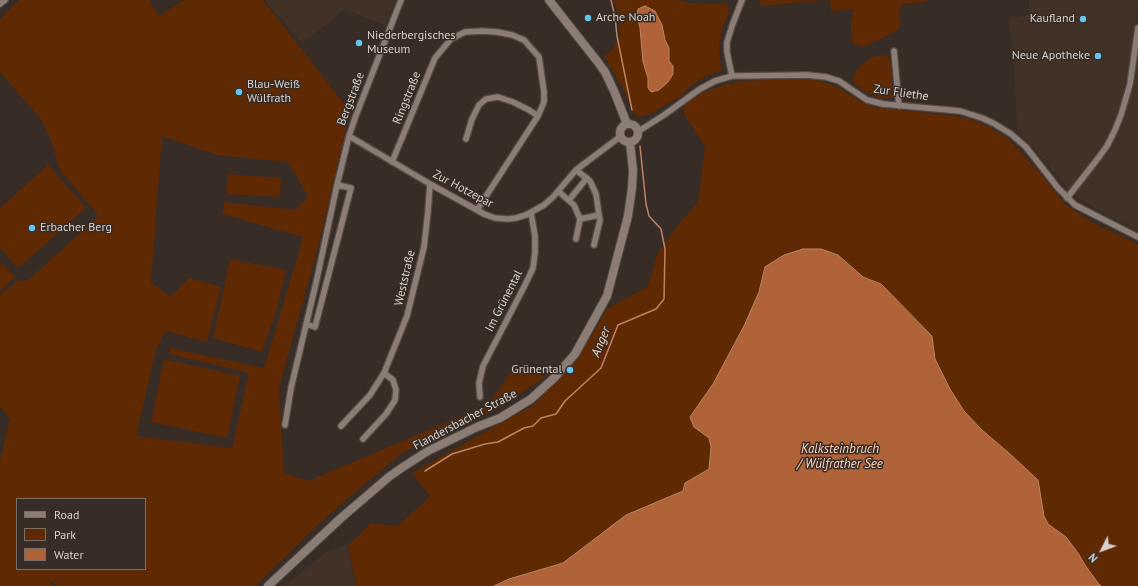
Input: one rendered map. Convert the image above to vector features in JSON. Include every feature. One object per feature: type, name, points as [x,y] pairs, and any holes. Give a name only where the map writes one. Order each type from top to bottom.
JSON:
[{"type":"street","points":[[0,4],[5,0]]},
{"type":"street","name":"Bergstraße","points":[[285,425],[291,388],[337,186],[350,136],[401,0]]},
{"type":"street","points":[[550,0],[601,67],[614,91],[627,124]]},
{"type":"street","points":[[732,76],[726,42],[742,0]]},
{"type":"street","points":[[1067,198],[1107,146],[1115,130],[1130,84],[1138,28]]},
{"type":"street","name":"Ringstraße","points":[[392,162],[435,58],[451,39],[465,32],[484,31],[512,35],[524,40],[539,57],[544,102],[538,116],[477,210]]},
{"type":"street","points":[[894,51],[899,106]]},
{"type":"street","name":"Zur Fliethe","points":[[639,131],[664,115],[700,88],[732,76],[818,75],[838,81],[867,100],[883,104],[960,112],[982,118],[993,123],[1011,134],[1026,147],[1067,198],[1075,205],[1138,237]]},
{"type":"street","points":[[466,139],[478,105],[486,99],[498,97],[513,102],[538,116]]},
{"type":"street","points":[[627,124],[635,126],[639,131],[638,138],[635,142],[630,143],[624,141],[620,132],[622,127],[627,124]]},
{"type":"street","name":"Zur Hotzepar","points":[[350,136],[392,162],[484,214],[501,219],[516,218],[531,213],[544,205],[576,170],[621,137]]},
{"type":"street","name":"Flandersbacher Straße","points":[[268,586],[341,518],[390,476],[428,452],[471,430],[500,418],[531,399],[555,378],[572,359],[608,296],[628,216],[633,170],[630,143]]},
{"type":"street","points":[[576,170],[590,180],[596,194],[600,220],[594,245]]},
{"type":"street","points":[[568,200],[587,178]]},
{"type":"street","name":"Weststraße","points":[[341,426],[370,395],[384,373],[408,316],[424,247],[430,184]]},
{"type":"street","points":[[306,324],[315,327],[350,188],[337,186]]},
{"type":"street","points":[[558,191],[574,205],[580,219],[576,239]]},
{"type":"street","name":"Im Grünental","points":[[480,397],[479,383],[483,366],[533,268],[535,236],[531,213]]},
{"type":"street","points":[[580,219],[600,215]]},
{"type":"street","points":[[363,440],[386,414],[395,400],[396,390],[393,380],[384,373]]},
{"type":"shaded area","points":[[265,0],[395,1],[386,26],[345,9],[302,44]]},
{"type":"shaded area","points":[[1029,0],[1138,0],[1135,40],[1138,40],[1138,231],[1100,212],[1078,197],[1064,184],[1017,129],[1014,66],[1008,19],[1029,15]]},
{"type":"shaded area","points":[[348,545],[355,586],[285,586],[328,550]]},
{"type":"green space","points":[[19,0],[149,0],[159,16],[184,0],[263,0],[350,111],[319,243],[279,388],[284,473],[308,481],[488,405],[516,365],[545,377],[511,400],[480,417],[403,452],[326,517],[255,586],[58,586],[51,582],[50,586],[0,586],[0,461],[10,419],[0,406],[0,295],[16,282],[28,280],[97,218],[97,214],[60,170],[51,141],[41,119],[0,72],[0,19]],"holes":[[[162,136],[217,155],[288,162],[308,196],[296,210],[224,202],[222,214],[303,237],[264,368],[170,348],[169,354],[249,373],[232,448],[136,436],[156,349],[165,331],[207,342],[221,287],[189,278],[170,297],[151,282]]]},
{"type":"green space","points":[[614,0],[678,0],[689,3],[727,4],[729,12],[722,29],[719,48],[721,71],[706,76],[689,87],[679,97],[650,114],[639,117],[635,115],[622,87],[604,56],[613,49],[620,35],[618,15]]},
{"type":"green space","points":[[759,0],[824,0],[760,6]]},
{"type":"green space","points":[[830,0],[929,0],[903,4],[900,8],[899,29],[863,47],[853,44],[851,35],[851,21],[854,9],[831,11]]},
{"type":"green space","points":[[886,55],[890,60],[893,96],[891,98],[877,97],[866,92],[854,84],[853,79],[857,69],[872,57]]},
{"type":"green space","points":[[786,79],[816,80],[830,84],[861,102],[874,107],[955,116],[970,119],[989,127],[1009,139],[1065,204],[1091,222],[1138,244],[1138,586],[1101,586],[1066,537],[1048,524],[1044,516],[1038,480],[982,430],[964,411],[950,389],[935,359],[932,336],[912,315],[881,284],[863,277],[838,255],[803,249],[784,255],[765,267],[759,292],[744,326],[703,400],[694,427],[709,438],[711,447],[709,469],[685,483],[683,491],[626,515],[563,563],[509,579],[494,586],[356,586],[348,545],[371,523],[398,526],[430,496],[412,473],[535,404],[577,360],[607,309],[648,286],[658,252],[681,221],[698,202],[705,147],[684,114],[684,104],[704,92],[724,85],[742,81]]},
{"type":"green space","name":"Erbacher Berg","points":[[48,165],[86,208],[18,268],[0,248],[0,208]]},
{"type":"green space","points":[[228,174],[281,178],[280,197],[226,194]]},
{"type":"green space","points":[[230,259],[286,270],[276,312],[262,352],[213,338]]},
{"type":"green space","points":[[2,263],[15,277],[0,291],[0,265]]},
{"type":"green space","points":[[164,359],[240,376],[227,438],[151,422]]},
{"type":"water","points":[[645,6],[655,11],[662,25],[665,40],[669,48],[669,61],[673,66],[673,74],[668,82],[659,90],[651,92],[648,88],[648,78],[643,62],[640,28],[637,16],[638,9]]},
{"type":"water","name":"Kalksteinbruch / Wülfrather See","points":[[803,249],[821,249],[838,255],[863,277],[881,284],[932,336],[935,359],[950,389],[964,411],[982,430],[1038,480],[1044,516],[1048,524],[1066,537],[1101,586],[494,586],[509,579],[563,563],[626,515],[683,491],[685,483],[709,469],[711,447],[709,438],[694,427],[690,417],[713,384],[744,326],[759,292],[765,267],[784,255]]},
{"type":"waterway","name":"Anger","points":[[611,0],[632,110]]},
{"type":"waterway","name":"Anger","points":[[425,471],[452,454],[485,444],[498,442],[524,428],[533,426],[541,418],[556,414],[565,401],[601,368],[618,325],[656,309],[664,299],[665,249],[661,229],[649,216],[646,204],[640,146]]},
{"type":"place","name":"Arche Noah","points":[[588,18]]},
{"type":"place","name":"Kaufland","points":[[1083,19]]},
{"type":"place","name":"Niederbergisches Museum","points":[[359,43]]},
{"type":"place","name":"Neue Apotheke","points":[[1098,56]]},
{"type":"place","name":"Blau-Weiß Wülfrath","points":[[239,92]]},
{"type":"place","name":"Erbacher Berg","points":[[32,228]]},
{"type":"place","name":"Grünental","points":[[570,370]]}]
